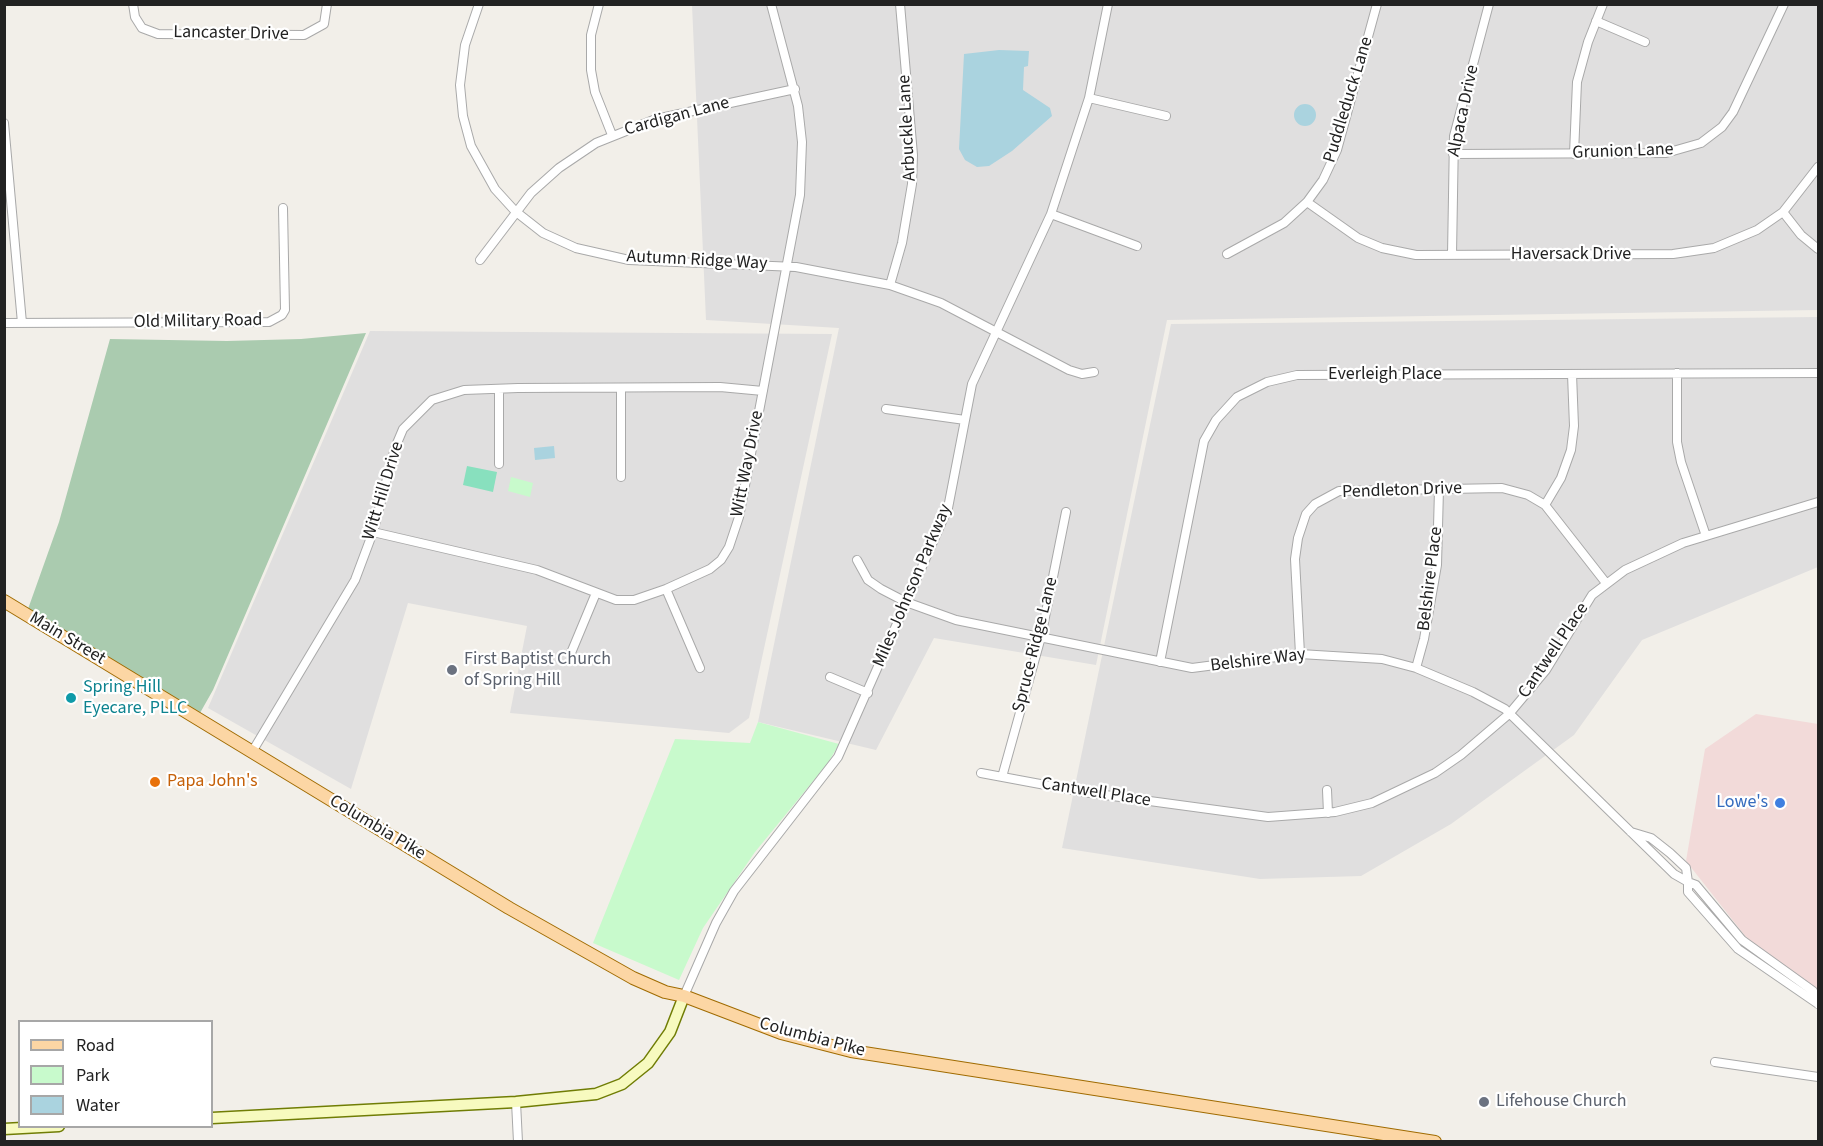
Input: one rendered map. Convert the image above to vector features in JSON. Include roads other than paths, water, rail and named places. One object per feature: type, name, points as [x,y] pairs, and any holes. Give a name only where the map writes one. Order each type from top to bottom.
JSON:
[{"type":"main road","name":"Main Street","points":[[4,601],[252,752]]},
{"type":"main road","name":"Columbia Pike","points":[[252,752],[509,908],[633,978],[665,992],[684,996],[781,1033],[851,1051],[1435,1142]]},
{"type":"main road","points":[[213,1118],[516,1102],[596,1094],[622,1084],[648,1063],[660,1047],[684,996]]},
{"type":"main road","points":[[4,1130],[32,1128]]},
{"type":"street","name":"Lancaster Drive","points":[[133,4],[135,17],[142,28],[158,34],[304,35],[324,24],[327,4]]},
{"type":"street","name":"Autumn Ridge Way","points":[[479,4],[465,45],[461,66],[463,116],[476,160],[495,189],[515,211],[543,233],[576,248],[629,260],[788,266],[834,272],[890,285],[941,303],[996,329],[1069,370],[1082,374],[1094,372]]},
{"type":"street","points":[[599,4],[591,35],[591,70],[595,92],[612,135]]},
{"type":"street","name":"Witt Way Drive","points":[[373,532],[537,570],[596,593],[624,600],[666,589],[710,569],[729,548],[739,517],[788,266],[802,178],[801,132],[795,89],[771,4]]},
{"type":"street","name":"Arbuckle Lane","points":[[890,285],[902,243],[912,184],[913,156],[900,4]]},
{"type":"street","name":"Miles Johnson Parkway","points":[[684,996],[716,923],[734,891],[838,758],[948,508],[972,384],[1051,214],[1089,98],[1108,4]]},
{"type":"street","name":"Puddleduck Lane","points":[[1227,254],[1268,233],[1307,202],[1323,180],[1337,150],[1377,4]]},
{"type":"street","name":"Alpaca Drive","points":[[1452,255],[1453,154],[1458,119],[1489,4]]},
{"type":"street","points":[[1574,154],[1577,82],[1603,4]]},
{"type":"street","name":"Grunion Lane","points":[[1453,154],[1674,152],[1701,143],[1712,135],[1733,112],[1784,4]]},
{"type":"street","points":[[1596,21],[1645,42]]},
{"type":"street","name":"Cardigan Lane","points":[[480,260],[515,211],[559,168],[612,135],[656,119],[795,89]]},
{"type":"street","points":[[1089,98],[1166,116]]},
{"type":"street","points":[[4,123],[22,323]]},
{"type":"street","name":"Haversack Drive","points":[[1307,202],[1348,233],[1382,248],[1416,255],[1697,252],[1744,237],[1783,212],[1818,167]]},
{"type":"street","name":"Old Military Road","points":[[4,323],[269,322],[278,318],[285,310],[283,208]]},
{"type":"street","points":[[1783,212],[1801,235],[1818,249]]},
{"type":"street","points":[[1051,214],[1137,246]]},
{"type":"street","points":[[1677,373],[1677,442],[1681,462],[1706,536]]},
{"type":"street","name":"Everleigh Place","points":[[1160,662],[1204,441],[1216,420],[1236,398],[1267,382],[1297,375],[1818,373]]},
{"type":"street","points":[[1545,505],[1561,478],[1571,450],[1574,426],[1572,374]]},
{"type":"street","name":"Witt Hill Drive","points":[[252,752],[355,580],[373,532],[395,448],[404,429],[432,400],[464,390],[499,389],[720,387],[763,391]]},
{"type":"street","points":[[621,388],[621,477]]},
{"type":"street","points":[[499,389],[500,464]]},
{"type":"street","points":[[886,409],[965,420]]},
{"type":"street","name":"Pendleton Drive","points":[[1300,654],[1295,559],[1306,514],[1326,495],[1339,491],[1502,488],[1528,495],[1545,505],[1606,583]]},
{"type":"street","name":"Belshire Place","points":[[1416,668],[1424,639],[1437,565],[1439,489]]},
{"type":"street","name":"Cantwell Place","points":[[981,773],[1083,792],[1268,817],[1328,813],[1372,803],[1435,772],[1468,750],[1509,714],[1546,670],[1592,595],[1625,570],[1683,543],[1818,502]]},
{"type":"street","name":"Spruce Ridge Lane","points":[[1002,777],[1041,637],[1066,512]]},
{"type":"street","name":"Belshire Way","points":[[857,560],[868,580],[906,602],[956,620],[1192,668],[1300,654],[1382,659],[1416,668],[1473,692],[1509,714],[1674,874],[1696,885],[1743,940],[1813,991],[1818,1004]]},
{"type":"street","points":[[666,589],[700,668]]},
{"type":"street","points":[[571,653],[596,593]]},
{"type":"street","points":[[830,678],[868,693]]},
{"type":"street","points":[[1327,790],[1328,813]]},
{"type":"street","name":"Belshire Way","points":[[1630,832],[1651,838],[1670,853],[1686,868],[1688,882]]},
{"type":"street","points":[[1715,1062],[1818,1077]]},
{"type":"street","points":[[516,1102],[518,1142]]},
{"type":"water","points":[[999,50],[1029,51],[1028,66],[1024,67],[1023,90],[1050,108],[1052,116],[1012,151],[989,166],[977,167],[965,160],[959,149],[964,54]]},
{"type":"water","points":[[1305,104],[1313,107],[1316,115],[1313,123],[1305,126],[1297,123],[1294,115],[1297,107]]},
{"type":"water","points":[[554,446],[555,458],[535,460],[534,448]]},
{"type":"place","name":"First Baptist Church of Spring Hill","points":[[452,670]]},
{"type":"place","name":"Spring Hill Eyecare, PLLC","points":[[71,698]]},
{"type":"place","name":"Papa John's","points":[[155,782]]},
{"type":"place","name":"Lowe's","points":[[1780,803]]},
{"type":"place","name":"Lifehouse Church","points":[[1484,1102]]}]
